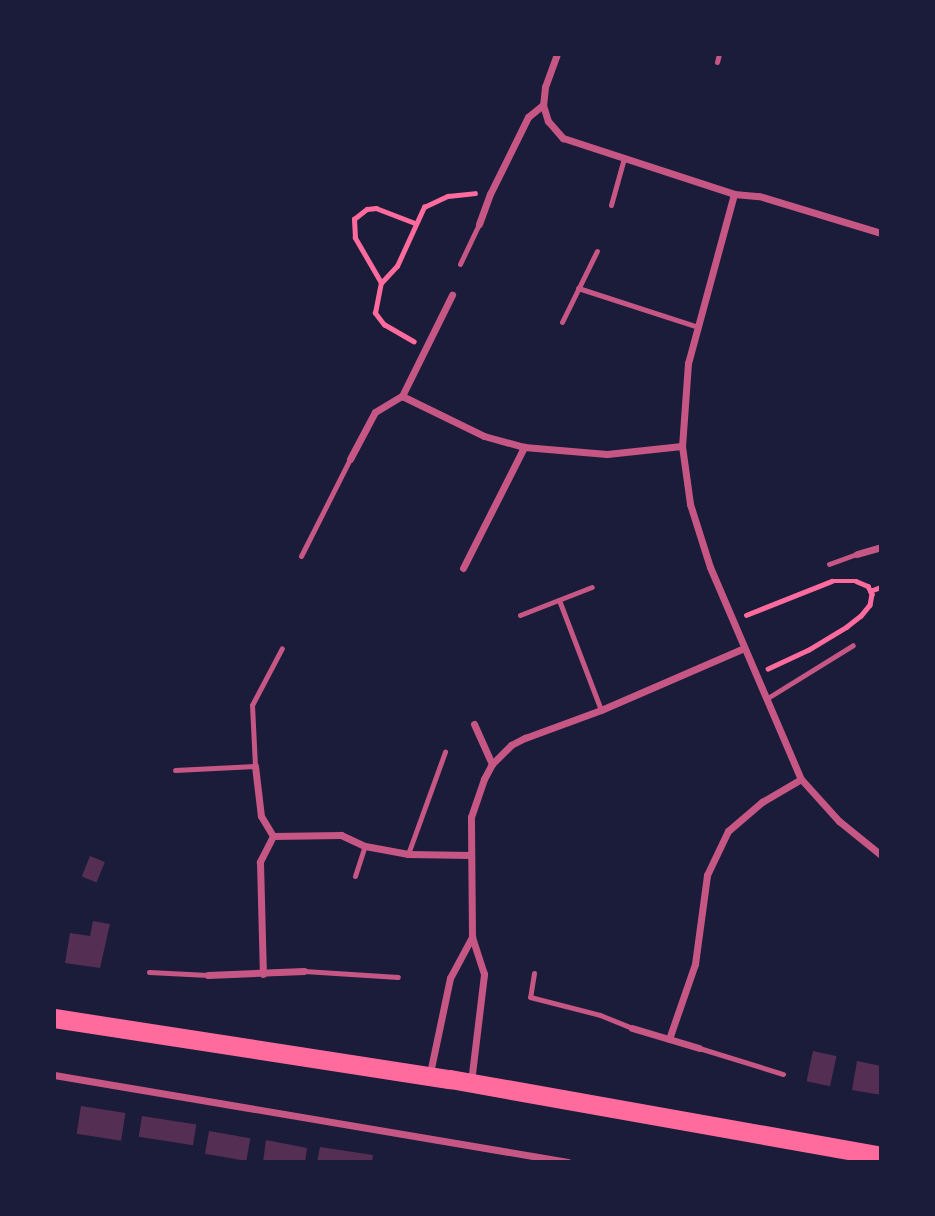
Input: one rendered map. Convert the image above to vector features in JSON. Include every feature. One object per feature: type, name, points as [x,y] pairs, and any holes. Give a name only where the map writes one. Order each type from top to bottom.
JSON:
[{"type":"highway","points":[[54,1018],[430,1075],[881,1156]]},
{"type":"street","points":[[557,54],[545,87],[543,105],[548,121],[563,138],[734,194],[759,196],[881,233]]},
{"type":"street","points":[[479,225],[490,194],[528,117],[543,105]]},
{"type":"street","points":[[734,194],[688,363],[682,446],[690,504],[710,567],[801,779],[839,821],[881,855]]},
{"type":"street","points":[[350,459],[375,412],[402,396],[452,295]]},
{"type":"street","points":[[402,396],[484,436],[524,447],[607,454],[682,446]]},
{"type":"street","points":[[463,568],[524,447]]},
{"type":"street","points":[[857,554],[881,547]]},
{"type":"street","points":[[471,1083],[484,974],[472,937],[471,817],[492,764],[511,745],[525,738],[601,710],[744,648]]},
{"type":"street","points":[[474,724],[492,764]]},
{"type":"street","points":[[255,766],[261,816],[274,836]]},
{"type":"street","points":[[668,1039],[695,964],[707,875],[728,831],[762,802],[801,779]]},
{"type":"street","points":[[274,836],[341,835],[365,846],[408,854],[471,855]]},
{"type":"street","points":[[263,974],[260,862],[274,836]]},
{"type":"street","points":[[430,1075],[450,978],[472,937]]},
{"type":"street","points":[[208,975],[304,971]]},
{"type":"street","points":[[632,1028],[699,1048]]},
{"type":"street","points":[[54,1075],[568,1162]]},
{"type":"lane","points":[[717,62],[719,54]]},
{"type":"lane","points":[[611,205],[624,158]]},
{"type":"lane","points":[[460,264],[479,225]]},
{"type":"lane","points":[[562,321],[597,251]]},
{"type":"lane","points":[[578,288],[698,327]]},
{"type":"lane","points":[[301,556],[350,459]]},
{"type":"lane","points":[[829,564],[857,554]]},
{"type":"lane","points":[[520,615],[592,587]]},
{"type":"lane","points":[[559,600],[601,710]]},
{"type":"lane","points":[[766,699],[853,645]]},
{"type":"lane","points":[[175,770],[255,766],[252,705],[282,648]]},
{"type":"lane","points":[[408,854],[445,752]]},
{"type":"lane","points":[[355,876],[365,846]]},
{"type":"lane","points":[[304,971],[398,977]]},
{"type":"lane","points":[[149,972],[208,975]]},
{"type":"lane","points":[[534,973],[530,997],[600,1015],[632,1028]]},
{"type":"lane","points":[[699,1048],[783,1074]]},
{"type":"path","points":[[425,348],[384,325],[375,313],[381,284],[397,266],[424,207],[448,196],[467,192],[490,194]]},
{"type":"path","points":[[381,284],[355,237],[354,219],[367,209],[376,208],[415,223]]},
{"type":"path","points":[[732,620],[832,581],[856,581],[868,586],[870,605],[862,616],[810,650],[756,674]]},
{"type":"path","points":[[870,591],[881,587]]},
{"type":"building","points":[[90,856],[105,862],[97,882],[82,876]]},
{"type":"building","points":[[93,921],[110,924],[100,968],[65,963],[70,933],[90,936]]},
{"type":"building","points":[[813,1051],[836,1056],[830,1086],[807,1081]]},
{"type":"building","points":[[857,1061],[881,1066],[881,1095],[852,1090]]},
{"type":"building","points":[[81,1106],[125,1113],[121,1141],[77,1134]]},
{"type":"building","points":[[142,1116],[196,1125],[193,1145],[139,1137]]},
{"type":"building","points":[[209,1131],[250,1138],[246,1161],[205,1154]]},
{"type":"building","points":[[266,1140],[307,1148],[305,1162],[263,1162]]},
{"type":"building","points":[[320,1147],[373,1155],[372,1162],[317,1162]]}]
